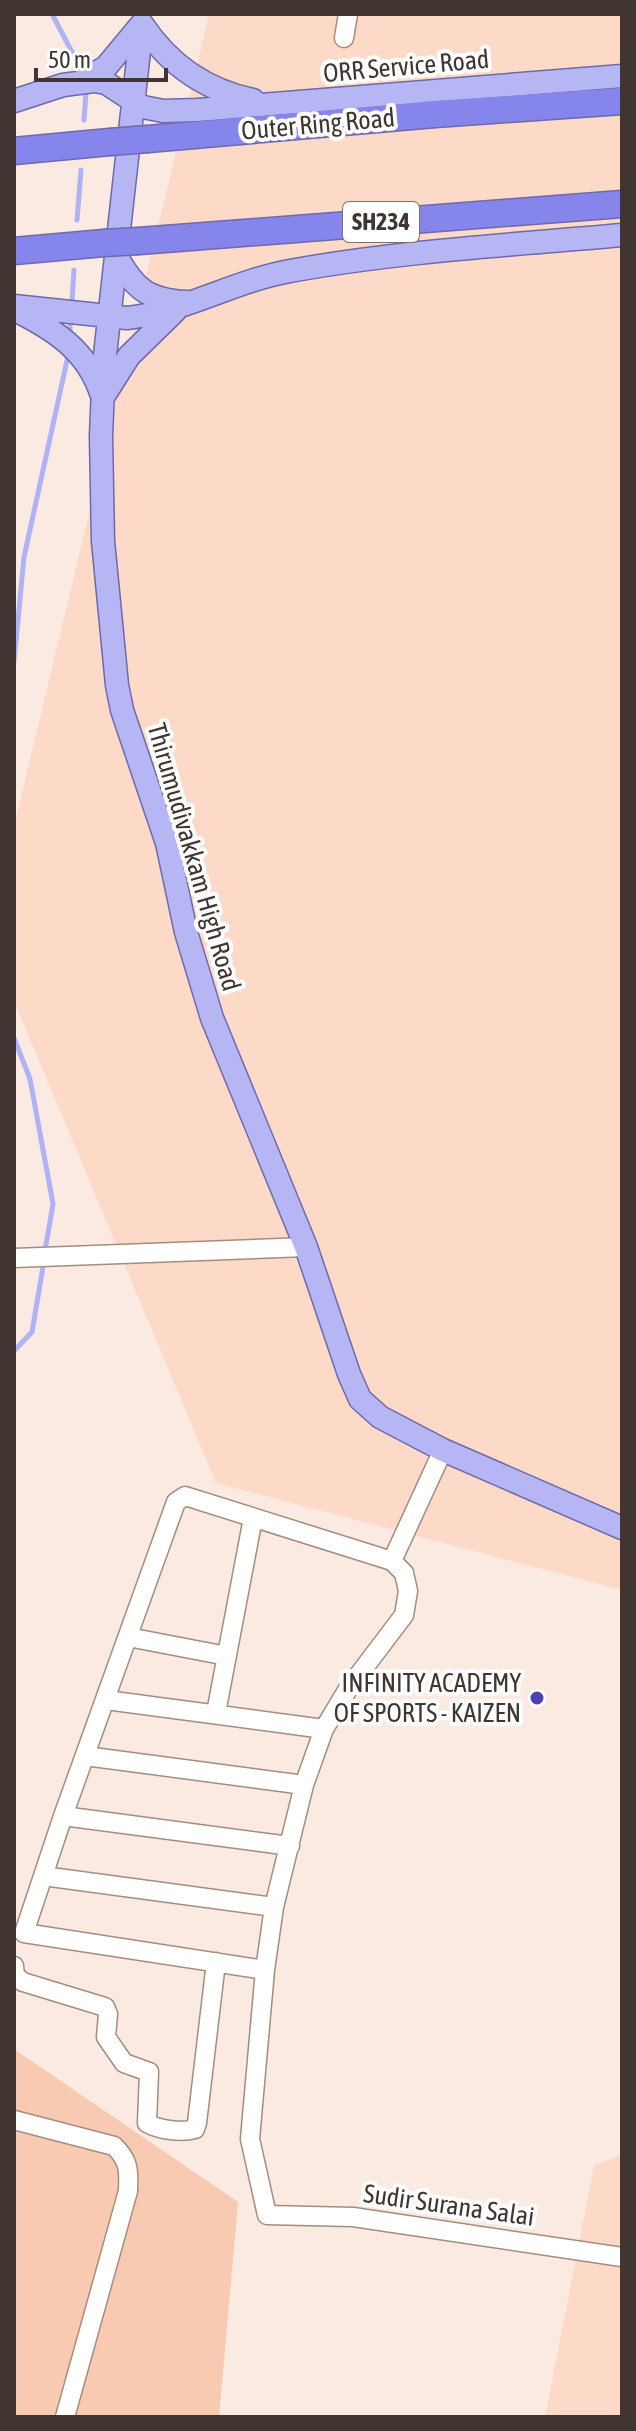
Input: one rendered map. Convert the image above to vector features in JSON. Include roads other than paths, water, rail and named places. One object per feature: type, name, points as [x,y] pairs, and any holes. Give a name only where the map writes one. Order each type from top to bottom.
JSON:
[{"type":"highway","name":"Outer Ring Road","points":[[14,151],[622,101]]},
{"type":"highway","name":"SH234","points":[[14,251],[111,256],[139,241],[622,204]]},
{"type":"main road","points":[[14,101],[82,81],[106,67],[142,19],[162,52],[189,74],[227,94],[272,104]]},
{"type":"main road","name":"Thirumudivakkam High Road","points":[[142,19],[111,256],[110,316],[102,398],[103,541],[122,710],[167,843],[186,932],[212,1018],[306,1247],[360,1399],[380,1417],[443,1450],[622,1528]]},
{"type":"main road","name":"ORR Service Road","points":[[82,81],[106,83],[133,103],[163,111],[622,76]]},
{"type":"main road","points":[[14,308],[145,316],[187,305],[260,277],[323,265],[622,235]]},
{"type":"main road","points":[[111,256],[138,288],[153,297],[187,305]]},
{"type":"main road","points":[[57,311],[89,301],[99,292],[111,256]]},
{"type":"main road","points":[[102,398],[129,356],[153,330],[187,305]]},
{"type":"main road","points":[[14,308],[57,332],[72,345],[92,373],[102,398]]},
{"type":"street","points":[[344,38],[348,14]]},
{"type":"street","points":[[20,1257],[306,1247]]},
{"type":"street","points":[[392,1561],[443,1450]]},
{"type":"street","points":[[24,1933],[216,1962],[265,1970],[274,1907],[304,1785],[324,1729],[348,1689],[404,1615],[408,1591],[404,1573],[392,1561],[196,1497],[185,1496],[176,1502],[63,1816],[24,1933],[14,1966],[15,1976],[23,1982],[105,2007],[108,2014],[106,2037],[124,2063],[149,2072],[147,2123],[153,2127],[189,2132],[195,2129],[197,2123],[216,1962]]},
{"type":"street","points":[[216,1713],[253,1518]]},
{"type":"street","points":[[128,1637],[227,1656]]},
{"type":"street","points":[[106,1700],[324,1729]]},
{"type":"street","points":[[85,1756],[304,1785]]},
{"type":"street","points":[[63,1816],[290,1846]]},
{"type":"street","points":[[43,1876],[274,1907]]},
{"type":"street","name":"Sudir Surana Salai","points":[[265,1970],[250,2139],[267,2215],[353,2217],[622,2257]]},
{"type":"street","points":[[14,2120],[114,2146],[124,2155],[129,2169],[128,2191],[65,2417]]},
{"type":"waterway","points":[[52,14],[83,73]]},
{"type":"waterway","points":[[84,120],[86,92]]},
{"type":"waterway","points":[[77,220],[81,170]]},
{"type":"waterway","points":[[72,301],[74,270]]},
{"type":"waterway","points":[[70,323],[70,330]]},
{"type":"waterway","points":[[14,662],[24,557],[68,356]]},
{"type":"waterway","points":[[14,1038],[30,1079],[53,1204],[45,1251]]},
{"type":"waterway","points":[[14,1351],[32,1332],[44,1261]]},
{"type":"place","name":"INFINITY ACADEMY OF SPORTS - KAIZEN","points":[[537,1698]]}]
